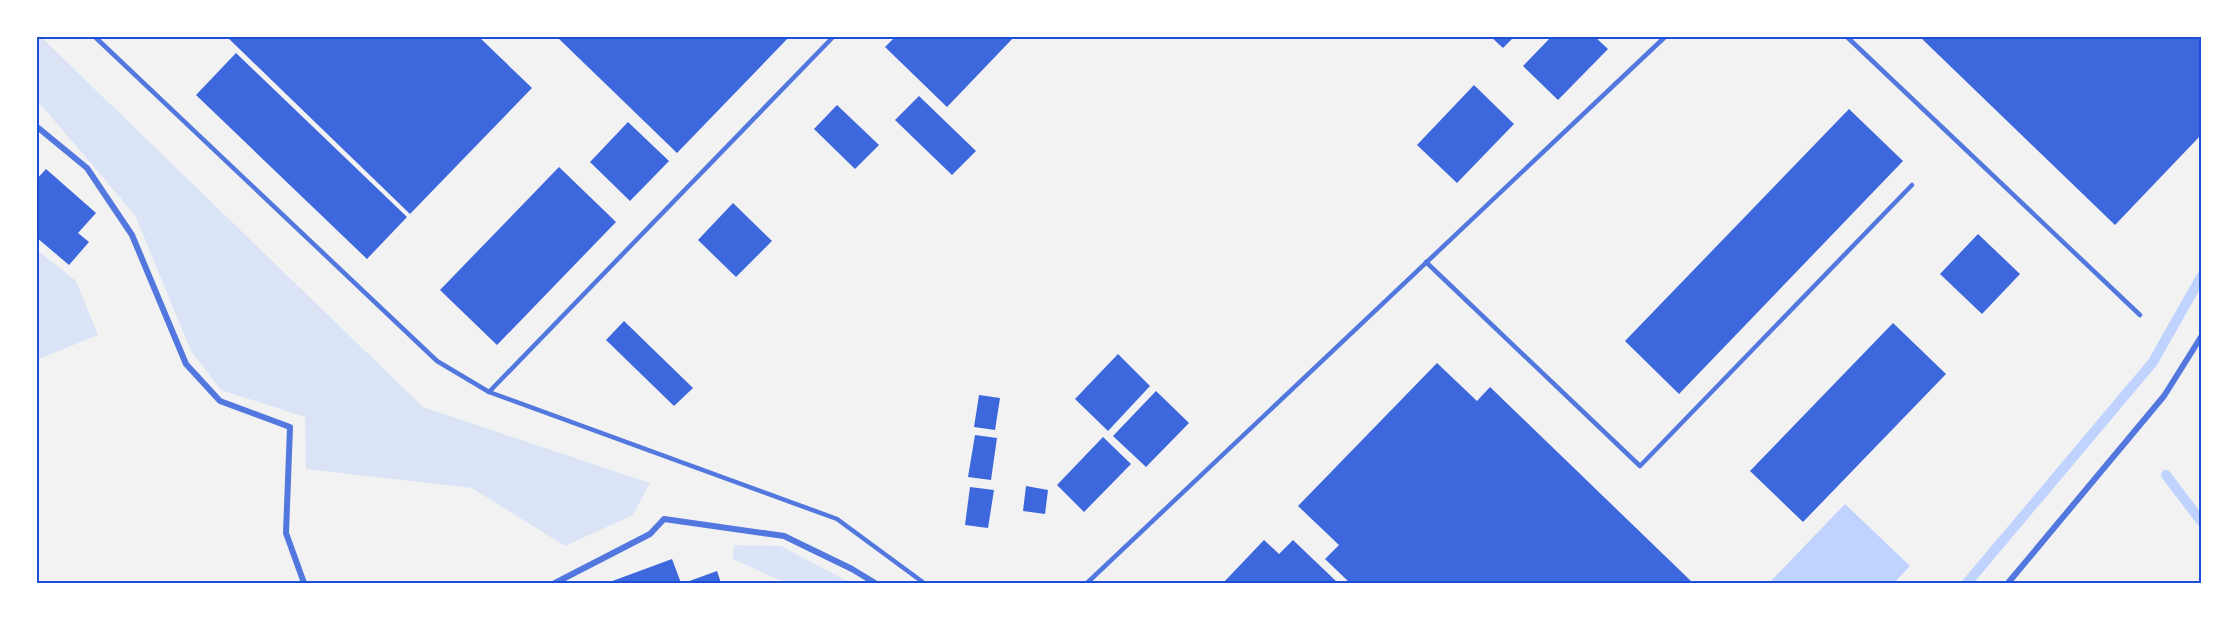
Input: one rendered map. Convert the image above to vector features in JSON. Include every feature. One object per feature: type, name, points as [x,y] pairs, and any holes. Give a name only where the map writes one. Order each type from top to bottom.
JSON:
[{"type":"street","points":[[36,126],[87,168],[132,235],[186,364],[220,401],[290,427],[286,533],[304,583]]},
{"type":"street","points":[[2008,583],[2164,396],[2201,337]]},
{"type":"street","points":[[555,583],[650,534],[664,519],[784,536],[852,569],[875,583]]},
{"type":"lane","points":[[94,36],[437,361],[489,392],[837,519],[924,583]]},
{"type":"lane","points":[[489,392],[834,36]]},
{"type":"lane","points":[[1087,583],[1666,36]]},
{"type":"lane","points":[[1846,36],[2140,315]]},
{"type":"lane","points":[[1426,262],[1640,466],[1912,185]]},
{"type":"shaded area","points":[[36,36],[40,36],[423,407],[650,483],[633,515],[565,546],[472,488],[306,469],[305,417],[221,390],[191,351],[135,215],[41,105],[36,103]]},
{"type":"shaded area","points":[[36,249],[76,281],[98,335],[36,360]]},
{"type":"shaded area","points":[[734,545],[781,546],[851,583],[786,583],[733,559]]},
{"type":"water","points":[[1845,504],[1910,566],[1894,583],[1769,583]]},
{"type":"building","points":[[226,36],[478,36],[532,88],[410,214]]},
{"type":"building","points":[[556,36],[790,36],[677,153]]},
{"type":"building","points":[[896,36],[1015,36],[947,107],[885,47]]},
{"type":"building","points":[[1490,36],[1515,36],[1503,48]]},
{"type":"building","points":[[1552,36],[1594,36],[1608,49],[1558,100],[1523,66]]},
{"type":"building","points":[[1919,36],[2201,36],[2201,135],[2115,225]]},
{"type":"building","points":[[236,53],[407,217],[367,259],[196,95]]},
{"type":"building","points":[[1474,85],[1514,124],[1457,183],[1417,145]]},
{"type":"building","points":[[919,96],[976,151],[952,175],[895,120]]},
{"type":"building","points":[[837,105],[879,145],[855,169],[814,129]]},
{"type":"building","points":[[1849,109],[1903,161],[1679,394],[1625,341]]},
{"type":"building","points":[[628,122],[669,161],[630,201],[590,162]]},
{"type":"building","points":[[559,167],[616,222],[497,345],[440,290]]},
{"type":"building","points":[[46,169],[96,213],[78,233],[89,242],[69,265],[36,237],[36,180]]},
{"type":"building","points":[[733,203],[772,241],[736,277],[698,240]]},
{"type":"building","points":[[1978,234],[2020,274],[1982,314],[1940,274]]},
{"type":"building","points":[[624,321],[693,388],[674,406],[606,340]]},
{"type":"building","points":[[1893,323],[1946,374],[1803,522],[1750,471]]},
{"type":"building","points":[[1118,354],[1150,386],[1108,431],[1075,399]]},
{"type":"building","points":[[1437,363],[1477,401],[1490,387],[1693,583],[1350,583],[1325,559],[1339,545],[1298,506]]},
{"type":"building","points":[[1156,391],[1189,423],[1146,467],[1113,436]]},
{"type":"building","points":[[979,395],[1000,398],[995,430],[974,427]]},
{"type":"building","points":[[975,435],[997,438],[991,480],[968,477]]},
{"type":"building","points":[[1103,437],[1131,464],[1084,512],[1057,485]]},
{"type":"building","points":[[1026,486],[1048,490],[1045,514],[1023,511]]},
{"type":"building","points":[[970,487],[994,490],[988,528],[965,525]]},
{"type":"building","points":[[1264,540],[1279,554],[1293,540],[1338,583],[1223,583]]},
{"type":"building","points":[[672,559],[681,583],[607,583]]},
{"type":"building","points":[[717,571],[721,583],[684,583]]},
{"type":"waterway","points":[[1967,583],[2153,362],[2201,277]]},
{"type":"waterway","points":[[2166,475],[2201,521]]}]
